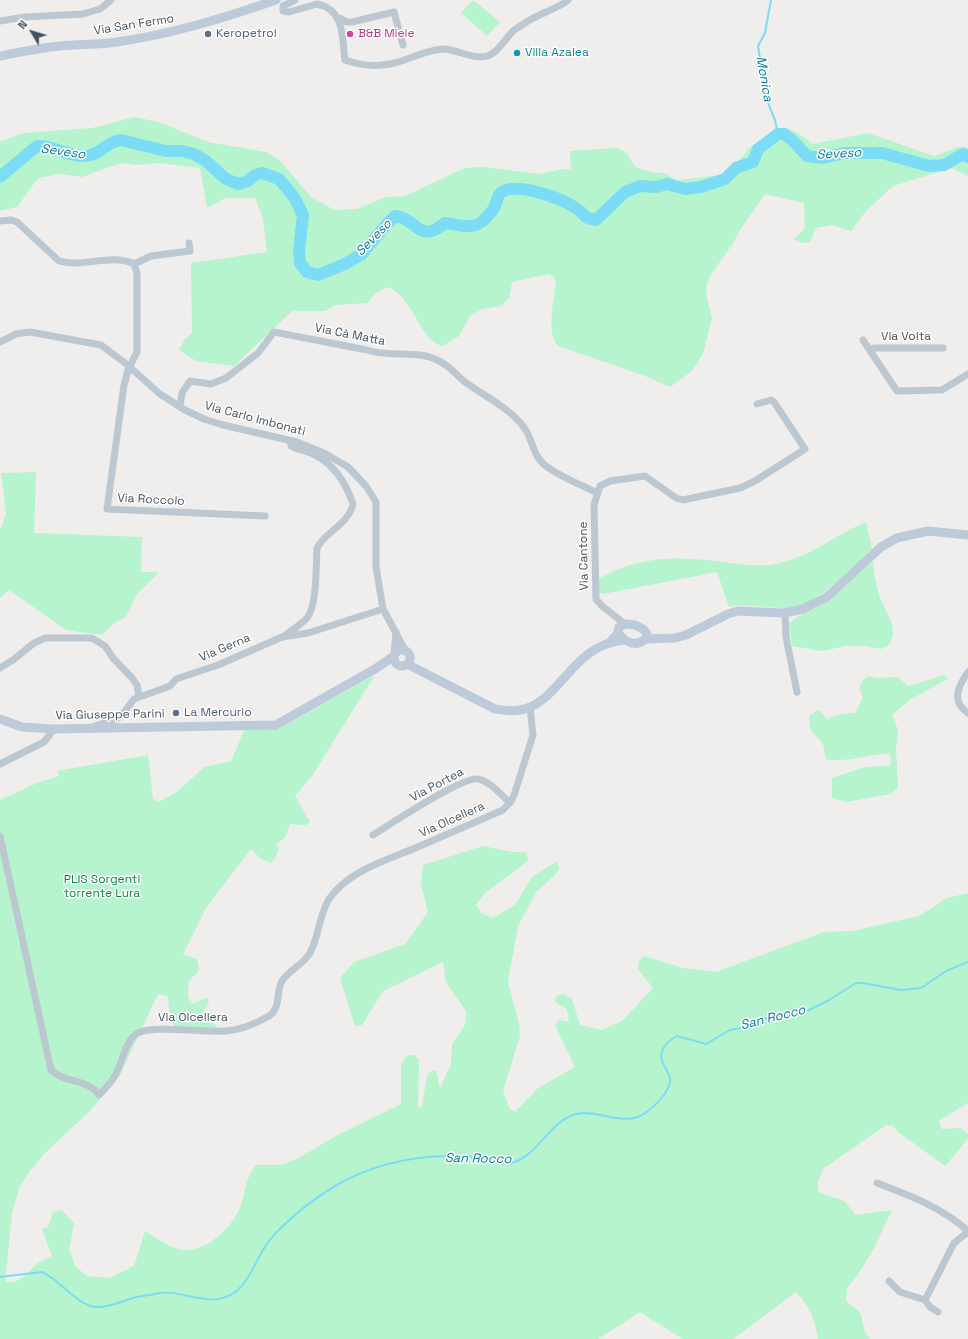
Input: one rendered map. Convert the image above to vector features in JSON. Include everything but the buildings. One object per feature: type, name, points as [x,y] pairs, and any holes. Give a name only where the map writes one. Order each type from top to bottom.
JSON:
[{"type":"street","points":[[0,21],[25,17],[83,14],[100,9],[111,0]]},
{"type":"street","name":"Via San Fermo","points":[[0,56],[58,46],[116,42],[177,30],[223,18],[276,0]]},
{"type":"street","points":[[295,0],[283,6],[284,11],[289,12],[317,4],[328,8],[339,18],[347,22],[394,12],[403,44]]},
{"type":"street","points":[[339,18],[345,60],[373,66],[387,66],[426,52],[441,49],[458,51],[476,56],[488,56],[493,54],[514,31],[552,8],[564,5],[568,0]]},
{"type":"street","points":[[0,221],[11,220],[17,222],[60,261],[68,264],[82,264],[116,259],[126,260],[134,264],[137,273],[137,352],[130,367]]},
{"type":"street","points":[[134,264],[151,256],[190,251],[189,243]]},
{"type":"street","name":"Via Carlo Imbonati","points":[[0,342],[16,334],[30,332],[101,345],[130,367],[160,394],[180,407],[204,419],[223,425],[291,440],[336,459],[357,476],[374,498],[377,508],[376,567],[382,609],[396,630],[405,659]]},
{"type":"street","name":"Via Cà Matta","points":[[180,407],[182,393],[190,381],[211,384],[226,378],[258,353],[274,332],[367,350],[380,354],[425,355],[448,366],[464,381],[517,419],[528,433],[537,455],[546,466],[599,490]]},
{"type":"street","name":"Via Volta","points":[[863,340],[897,391],[942,390],[968,374]]},
{"type":"street","name":"Via Volta","points":[[870,350],[874,348],[943,348]]},
{"type":"street","name":"Via Roccolo","points":[[130,367],[121,400],[107,509],[265,516]]},
{"type":"street","points":[[599,490],[610,481],[645,476],[676,498],[683,500],[740,488],[755,481],[805,449],[774,402],[771,400],[757,404]]},
{"type":"street","points":[[282,637],[303,622],[310,614],[317,548],[346,520],[353,504],[350,493],[330,464],[314,455],[291,446],[291,440]]},
{"type":"street","name":"Via Cantone","points":[[599,490],[594,505],[596,599],[616,617],[622,631]]},
{"type":"street","points":[[405,659],[495,709],[511,711],[530,707],[546,696],[580,659],[611,641],[622,631],[635,625],[645,635],[675,638],[686,635],[728,614],[738,611],[785,613],[803,609],[827,597],[881,547],[897,538],[928,531],[968,535]]},
{"type":"street","name":"Via Gerna","points":[[139,696],[148,695],[170,686],[176,679],[213,667],[282,637],[308,633],[382,609]]},
{"type":"street","points":[[785,613],[786,637],[797,692]]},
{"type":"street","points":[[394,655],[396,630]]},
{"type":"street","points":[[622,631],[638,644],[645,635]]},
{"type":"street","points":[[0,668],[13,660],[34,643],[45,638],[92,638],[105,646],[113,658],[137,685],[139,696],[134,699],[122,716],[89,728]]},
{"type":"street","name":"Via Giuseppe Parini","points":[[0,719],[22,727],[54,728],[276,725],[375,669],[399,650],[405,659],[375,669]]},
{"type":"street","points":[[968,672],[960,683],[957,695],[959,702],[968,713]]},
{"type":"street","points":[[510,803],[515,792],[533,735],[530,707]]},
{"type":"street","points":[[0,764],[44,742],[54,728]]},
{"type":"street","name":"Via Portea","points":[[373,835],[426,803],[472,779],[477,778],[486,781],[510,803]]},
{"type":"street","name":"Via Olcellera","points":[[0,836],[52,1070],[60,1077],[92,1088],[99,1095],[116,1075],[129,1043],[136,1034],[143,1031],[156,1029],[198,1032],[227,1031],[242,1028],[270,1016],[276,1008],[280,986],[284,978],[302,964],[309,953],[329,900],[338,889],[365,870],[503,810],[510,803]]},
{"type":"street","points":[[877,1183],[919,1199],[950,1216],[968,1232],[954,1243],[925,1300]]},
{"type":"street","points":[[889,1281],[900,1292],[925,1300],[930,1307],[938,1312]]},
{"type":"green space","points":[[473,0],[500,22],[487,36],[461,13]]},
{"type":"green space","points":[[134,117],[159,122],[208,142],[267,152],[280,161],[311,197],[334,210],[357,209],[386,197],[405,196],[465,168],[484,167],[538,174],[571,169],[570,151],[617,148],[627,153],[635,167],[655,173],[664,173],[677,180],[727,175],[750,147],[784,127],[798,133],[813,144],[868,133],[934,156],[958,147],[968,147],[968,176],[951,168],[893,186],[866,211],[851,231],[832,225],[816,228],[810,242],[802,243],[794,239],[805,228],[804,203],[765,194],[738,233],[734,242],[712,273],[707,283],[706,295],[712,318],[703,354],[691,372],[670,387],[645,376],[558,346],[552,333],[552,316],[556,282],[553,276],[548,274],[512,282],[509,298],[501,306],[482,309],[470,316],[459,336],[443,346],[435,343],[428,336],[405,301],[388,287],[375,293],[368,303],[336,305],[325,311],[292,311],[234,366],[196,361],[179,350],[184,340],[192,333],[191,263],[267,252],[263,218],[255,198],[226,198],[207,208],[200,168],[159,163],[136,165],[121,163],[82,177],[61,174],[38,178],[17,207],[0,211],[0,142],[23,133],[92,128]]},
{"type":"green space","points":[[36,472],[34,533],[142,537],[141,572],[159,572],[137,594],[125,618],[116,622],[102,635],[66,630],[9,590],[0,598],[0,528],[6,513],[1,473]]},
{"type":"green space","points":[[866,522],[872,549],[823,593],[800,606],[790,608],[752,606],[729,607],[717,572],[603,594],[599,593],[599,579],[626,566],[641,562],[670,559],[700,559],[752,565],[775,564],[811,552]]},
{"type":"green space","points":[[873,561],[875,580],[880,599],[892,625],[893,632],[889,645],[881,649],[865,646],[846,646],[822,651],[792,646],[789,624],[797,617],[826,602]]},
{"type":"green space","name":"PLIS Sorgenti torrente Lura","points":[[375,675],[312,776],[295,796],[310,822],[306,825],[290,824],[285,837],[276,845],[279,849],[271,863],[261,859],[251,849],[206,908],[183,954],[197,959],[199,970],[189,981],[188,997],[193,1004],[207,997],[209,1002],[203,1012],[218,1028],[175,1026],[170,1020],[168,996],[158,994],[120,1075],[91,1110],[44,1154],[29,1172],[19,1188],[12,1214],[5,1282],[16,1281],[24,1277],[38,1263],[52,1256],[42,1229],[48,1227],[53,1212],[62,1210],[74,1223],[69,1250],[76,1267],[87,1276],[109,1278],[134,1266],[145,1231],[158,1240],[178,1249],[193,1249],[209,1243],[223,1232],[235,1218],[241,1204],[249,1176],[256,1165],[280,1165],[297,1159],[336,1136],[401,1104],[401,1065],[407,1055],[414,1055],[419,1060],[418,1108],[422,1106],[427,1075],[431,1071],[436,1071],[440,1088],[451,1064],[452,1044],[465,1025],[466,1011],[446,982],[443,962],[383,991],[362,1025],[355,1026],[340,978],[354,962],[405,944],[428,912],[421,885],[423,865],[483,846],[513,852],[526,852],[528,861],[485,893],[476,905],[481,913],[493,918],[515,905],[532,877],[556,862],[559,867],[556,874],[537,891],[518,926],[508,982],[519,1024],[520,1036],[503,1091],[509,1108],[515,1112],[538,1088],[575,1067],[555,1025],[559,1020],[569,1022],[567,1009],[555,1002],[556,996],[563,994],[572,999],[580,1025],[602,1030],[622,1021],[653,988],[638,969],[639,961],[644,956],[683,968],[716,972],[824,932],[853,931],[919,916],[947,898],[968,893],[968,1103],[939,1121],[942,1129],[960,1128],[968,1134],[968,1139],[945,1166],[898,1132],[893,1126],[886,1125],[823,1169],[818,1182],[818,1192],[844,1201],[856,1215],[892,1210],[874,1248],[857,1276],[847,1288],[846,1301],[860,1312],[865,1332],[870,1339],[818,1339],[811,1314],[801,1297],[796,1292],[733,1339],[683,1339],[640,1312],[598,1339],[0,1339],[0,800],[37,783],[59,776],[57,771],[148,755],[153,799],[158,802],[175,793],[205,767],[231,761],[245,729],[279,729]]},
{"type":"green space","points":[[944,675],[948,679],[911,699],[892,715],[898,730],[896,748],[898,788],[890,794],[846,802],[832,798],[832,778],[865,767],[890,766],[891,758],[889,753],[849,759],[826,760],[823,744],[810,729],[809,716],[819,710],[827,719],[840,714],[855,713],[863,697],[859,689],[862,681],[868,676],[878,678],[897,677],[909,686]]},
{"type":"waterway","name":"Monica","points":[[771,0],[765,33],[758,46],[766,98],[775,120],[778,134]]},
{"type":"waterway","name":"Seveso","points":[[0,177],[37,146],[49,147],[73,155],[85,156],[95,154],[112,143],[121,140],[166,151],[182,151],[194,154],[206,161],[226,179],[238,184],[248,181],[255,175],[262,173],[279,179],[294,197],[303,215],[299,251],[300,263],[307,272],[318,275],[345,264],[362,254],[395,216],[403,218],[419,229],[429,232],[445,223],[470,226],[478,224],[490,213],[494,208],[501,192],[506,190],[523,189],[542,193],[561,200],[579,210],[586,217],[596,220],[625,192],[640,186],[656,187],[667,184],[685,189],[701,187],[725,179],[736,168],[753,162],[758,149],[778,134],[784,134],[792,140],[807,156],[823,158],[844,153],[882,153],[929,166],[944,165],[963,154],[968,157]]},
{"type":"waterway","name":"San Rocco","points":[[0,1277],[42,1272],[48,1275],[83,1303],[95,1307],[106,1306],[133,1298],[160,1293],[174,1293],[203,1299],[218,1299],[229,1296],[238,1290],[245,1282],[266,1245],[289,1220],[325,1192],[359,1174],[374,1168],[406,1160],[439,1156],[471,1157],[503,1163],[514,1162],[530,1153],[559,1123],[576,1114],[584,1113],[626,1119],[634,1118],[646,1112],[660,1100],[667,1089],[670,1079],[661,1057],[665,1046],[670,1040],[677,1036],[706,1044],[730,1030],[741,1028],[758,1019],[780,1018],[803,1013],[829,1000],[856,983],[901,990],[921,988],[946,971],[968,962]]},
{"type":"place","name":"Keropetrol","points":[[208,34]]},
{"type":"place","name":"B&B Miele","points":[[350,34]]},
{"type":"place","name":"Villa Azalea","points":[[517,53]]},
{"type":"place","name":"La Mercurio","points":[[176,713]]}]
